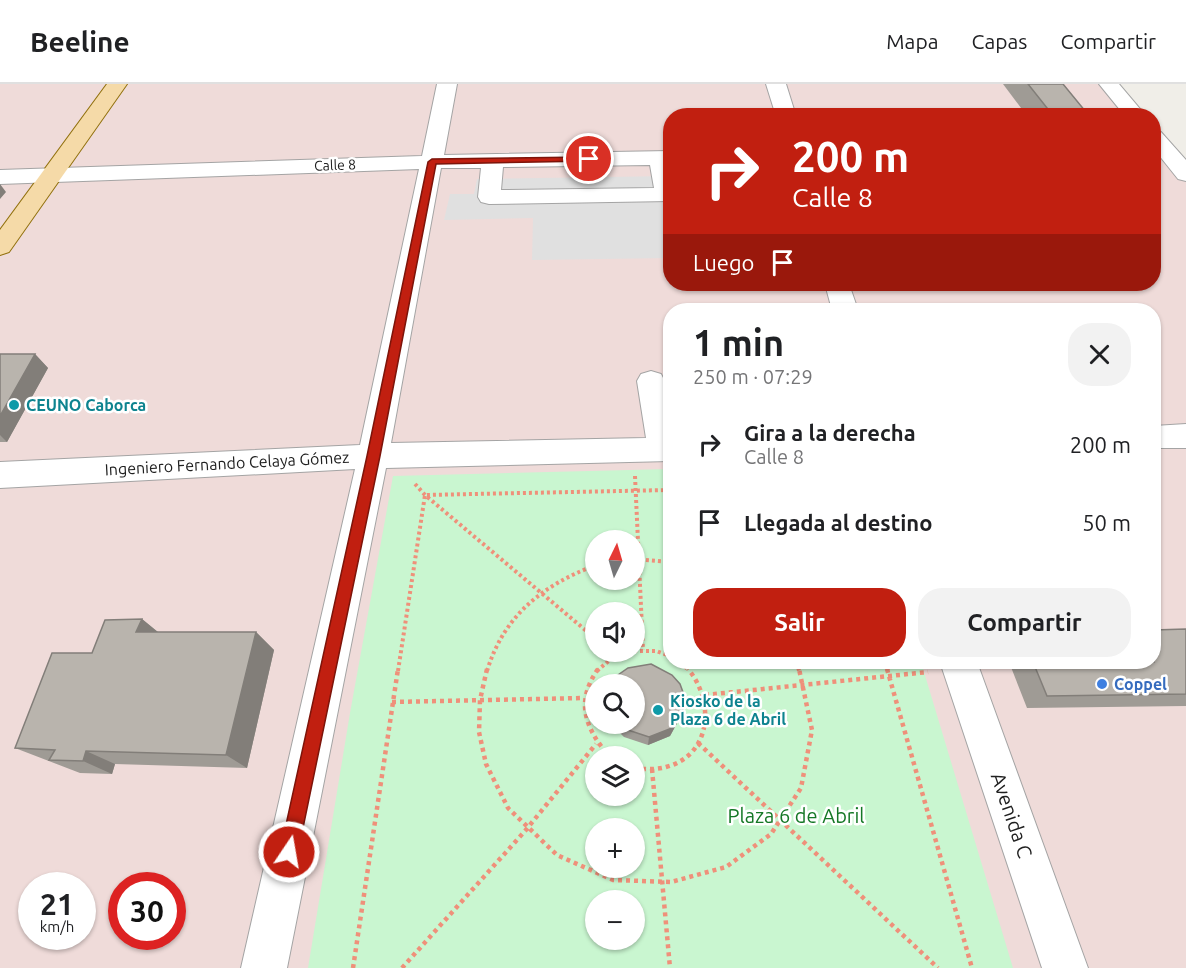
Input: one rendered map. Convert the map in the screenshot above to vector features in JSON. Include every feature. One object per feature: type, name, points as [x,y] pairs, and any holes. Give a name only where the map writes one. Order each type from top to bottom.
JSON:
[{"type":"main road","points":[[0,247],[117,84]]},
{"type":"street","points":[[264,968],[373,456],[447,84]]},
{"type":"street","points":[[776,84],[784,108]]},
{"type":"street","points":[[1109,84],[1129,108]]},
{"type":"street","points":[[1165,146],[1186,174]]},
{"type":"street","name":"Calle 8","points":[[0,177],[432,162],[663,158]]},
{"type":"street","points":[[493,161],[489,197],[663,195]]},
{"type":"street","points":[[651,381],[656,450]]},
{"type":"street","points":[[1161,437],[1186,435]]},
{"type":"street","name":"Ingeniero Fernando Celaya Gómez","points":[[0,475],[373,456],[656,450]]},
{"type":"street","name":"Avenida C","points":[[961,669],[1065,968]]},
{"type":"path","points":[[637,530],[636,491],[656,450]]},
{"type":"path","points":[[415,486],[585,630]]},
{"type":"path","points":[[425,495],[663,490]]},
{"type":"path","points":[[353,968],[425,495]]},
{"type":"path","points":[[645,560],[663,561]]},
{"type":"path","points":[[585,569],[570,574],[539,592],[511,620],[490,655],[479,700],[480,742],[495,789],[525,831],[564,862],[611,882],[663,886],[710,876],[751,855],[783,823],[806,778],[813,731],[807,685],[800,669]]},
{"type":"path","points":[[645,650],[663,654]]},
{"type":"path","points":[[402,968],[525,831],[596,744],[585,722],[584,698],[595,673],[609,662]]},
{"type":"path","points":[[645,769],[671,766],[686,756],[698,743],[705,728],[707,712],[705,695],[689,669]]},
{"type":"path","points":[[887,669],[972,968]]},
{"type":"path","points":[[705,695],[889,676],[934,669]]},
{"type":"path","points":[[392,702],[584,698]]},
{"type":"path","points":[[698,743],[938,968]]},
{"type":"path","points":[[652,769],[670,968]]},
{"type":"shaded area","points":[[0,84],[1107,84],[1128,108],[663,108],[663,291],[1161,291],[1161,147],[1186,177],[1186,968],[0,968]]},
{"type":"shaded area","points":[[663,176],[663,258],[532,260],[533,218],[444,220],[450,194],[474,194],[477,179]]},
{"type":"green space","name":"Plaza 6 de Abril","points":[[663,469],[663,669],[923,669],[1013,968],[308,968],[350,713],[393,476]]},
{"type":"building","points":[[1028,84],[1063,84],[1083,108],[1047,108]]},
{"type":"building","points":[[0,354],[35,354],[0,416]]},
{"type":"building","points":[[142,619],[136,632],[256,632],[226,755],[86,751],[83,761],[49,760],[55,750],[15,748],[52,653],[92,653],[105,620]]},
{"type":"building","points":[[1186,629],[1186,694],[1047,696],[1036,669],[1161,669],[1161,630]]},
{"type":"building","points":[[651,664],[672,675],[680,684],[684,695],[684,708],[672,728],[649,737],[640,734],[645,734],[645,674],[619,674],[628,668]]},
{"type":"place","name":"CEUNO Caborca","points":[[14,405]]},
{"type":"place","name":"Coppel","points":[[1102,684]]},
{"type":"place","name":"Kiosko de la Plaza 6 de Abril","points":[[658,710]]},
{"type":"route","points":[[289,852],[373,456],[432,162],[589,159]]}]
